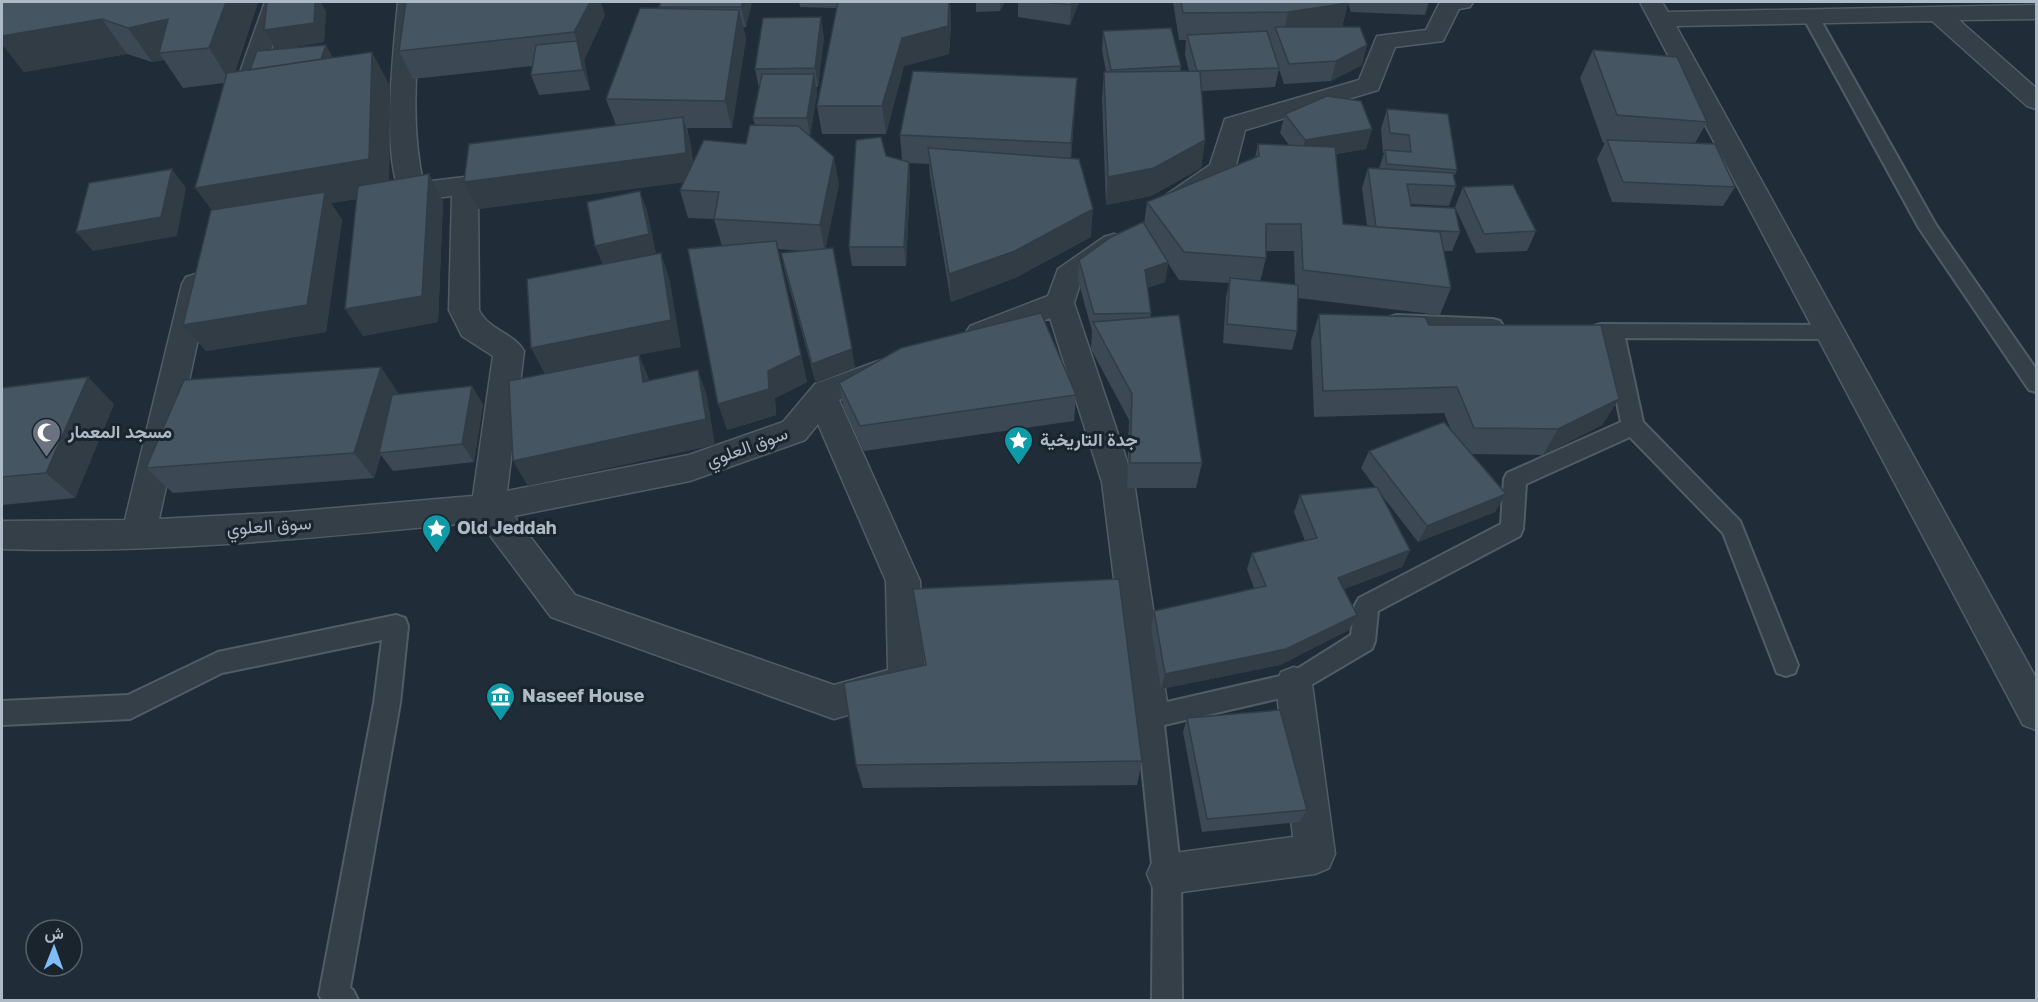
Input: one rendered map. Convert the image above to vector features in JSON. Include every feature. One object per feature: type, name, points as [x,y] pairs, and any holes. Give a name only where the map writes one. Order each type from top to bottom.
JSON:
[{"type":"street","points":[[238,114],[276,2]]},
{"type":"street","points":[[410,2],[403,102],[404,153],[412,192],[465,186],[464,310],[472,328],[509,351],[488,508],[563,606],[834,702],[907,681],[903,580],[822,397]]},
{"type":"street","points":[[1150,716],[1118,482],[1060,303],[1068,276],[1222,169],[1234,125],[1369,85],[1385,41],[1435,36],[1451,2],[1462,2]]},
{"type":"street","points":[[1655,10],[1811,17],[2037,12]]},
{"type":"street","points":[[1655,10],[2037,713]]},
{"type":"street","points":[[1938,14],[2037,101]]},
{"type":"street","points":[[139,534],[203,253]]},
{"type":"street","points":[[960,341],[1060,303]]},
{"type":"street","name":"سوق العلوي","points":[[2,535],[139,534],[289,526],[488,508],[690,468],[794,431],[826,392],[904,363]]},
{"type":"street","points":[[1167,874],[1315,854],[1294,684]]},
{"type":"lane","points":[[1811,17],[1928,228],[2037,384]]},
{"type":"lane","points":[[1383,321],[1515,327]]},
{"type":"lane","points":[[1583,330],[1829,332]]},
{"type":"lane","points":[[1613,332],[1633,426],[1732,528],[1786,665]]},
{"type":"lane","points":[[1167,1000],[1167,874],[1150,716],[1294,684],[1363,641],[1367,605],[1512,529],[1515,479],[1633,426]]},
{"type":"lane","points":[[2,713],[130,707],[218,663],[396,626],[387,702],[334,995],[343,1000]]},
{"type":"building","points":[[2,2],[226,2],[209,48],[159,53],[168,19],[128,28],[102,19],[2,36]]},
{"type":"building","points":[[267,2],[315,2],[314,23],[264,30]]},
{"type":"building","points":[[406,2],[590,2],[574,32],[399,51]]},
{"type":"building","points":[[661,2],[743,2],[741,7],[659,7]]},
{"type":"building","points":[[838,2],[949,2],[948,26],[902,38],[882,106],[817,106]]},
{"type":"building","points":[[1043,2],[1072,2],[1071,5]]},
{"type":"building","points":[[1181,2],[1348,3],[1288,12],[1183,13]]},
{"type":"building","points":[[640,8],[739,10],[725,101],[606,99]]},
{"type":"building","points":[[821,17],[815,68],[755,69],[763,18]]},
{"type":"building","points":[[1275,27],[1360,27],[1367,45],[1336,61],[1289,64]]},
{"type":"building","points":[[1171,28],[1181,66],[1111,70],[1103,31]]},
{"type":"building","points":[[1267,31],[1279,68],[1197,71],[1187,35]]},
{"type":"building","points":[[577,41],[583,70],[531,75],[536,45]]},
{"type":"building","points":[[326,45],[321,59],[250,70],[257,51]]},
{"type":"building","points":[[1593,50],[1677,57],[1707,122],[1617,115]]},
{"type":"building","points":[[372,52],[369,159],[195,188],[227,73]]},
{"type":"building","points":[[913,71],[1077,78],[1071,143],[900,135]]},
{"type":"building","points":[[1200,71],[1205,140],[1154,168],[1108,177],[1104,72]]},
{"type":"building","points":[[762,74],[814,74],[807,118],[753,118]]},
{"type":"building","points":[[1327,96],[1361,101],[1372,129],[1305,140],[1285,114]]},
{"type":"building","points":[[1387,109],[1448,114],[1457,170],[1387,164],[1385,150],[1411,152],[1409,135],[1390,133]]},
{"type":"building","points":[[683,117],[686,153],[464,182],[469,144]]},
{"type":"building","points":[[750,125],[798,126],[834,157],[820,225],[714,219],[719,192],[680,190],[704,140],[746,144]]},
{"type":"building","points":[[881,137],[886,156],[909,162],[904,247],[849,247],[856,140]]},
{"type":"building","points":[[1607,140],[1715,144],[1735,187],[1623,182]]},
{"type":"building","points":[[1258,144],[1335,147],[1343,224],[1440,232],[1451,288],[1303,270],[1301,224],[1266,224],[1266,258],[1184,252],[1147,202],[1259,156]]},
{"type":"building","points":[[928,148],[1079,159],[1093,209],[1015,251],[949,274]]},
{"type":"building","points":[[1368,168],[1453,173],[1456,186],[1407,184],[1411,206],[1455,208],[1460,232],[1376,227]]},
{"type":"building","points":[[172,169],[161,217],[76,232],[89,183]]},
{"type":"building","points":[[429,174],[422,296],[345,309],[358,186]]},
{"type":"building","points":[[1513,185],[1536,231],[1484,234],[1463,187]]},
{"type":"building","points":[[640,191],[649,234],[595,246],[587,202]]},
{"type":"building","points":[[325,192],[307,305],[183,325],[211,210]]},
{"type":"building","points":[[1143,222],[1168,262],[1145,270],[1151,313],[1094,314],[1079,260],[1111,237]]},
{"type":"building","points":[[776,241],[801,355],[768,371],[769,389],[718,404],[688,249]]},
{"type":"building","points":[[833,248],[852,349],[812,364],[781,253]]},
{"type":"building","points":[[661,253],[671,320],[531,348],[527,279]]},
{"type":"building","points":[[1230,278],[1298,285],[1297,331],[1227,324]]},
{"type":"building","points":[[1041,313],[1076,395],[860,426],[839,383],[901,348]]},
{"type":"building","points":[[1319,314],[1425,317],[1429,325],[1601,325],[1619,399],[1558,429],[1474,428],[1457,387],[1323,391]]},
{"type":"building","points":[[1179,315],[1202,463],[1130,463],[1132,394],[1093,322]]},
{"type":"building","points":[[639,355],[643,382],[698,370],[706,419],[513,461],[509,381]]},
{"type":"building","points":[[381,367],[354,453],[146,468],[184,380]]},
{"type":"building","points":[[88,377],[46,473],[2,477],[2,388]]},
{"type":"building","points":[[472,386],[462,444],[379,453],[392,395]]},
{"type":"building","points":[[1444,422],[1506,494],[1427,526],[1369,451]]},
{"type":"building","points":[[1377,487],[1410,550],[1338,578],[1357,615],[1286,649],[1165,674],[1154,611],[1266,586],[1252,553],[1317,538],[1300,495]]},
{"type":"building","points":[[1119,579],[1142,761],[856,765],[844,683],[926,665],[913,589]]},
{"type":"building","points":[[1280,710],[1307,810],[1207,819],[1187,718]]},
{"type":"place","name":"مسجد المعمار","points":[[47,458]]},
{"type":"place","name":"جدة التاريخية","points":[[1019,466]]},
{"type":"place","name":"Old Jeddah","points":[[436,554]]},
{"type":"place","name":"Naseef House","points":[[501,722]]}]
